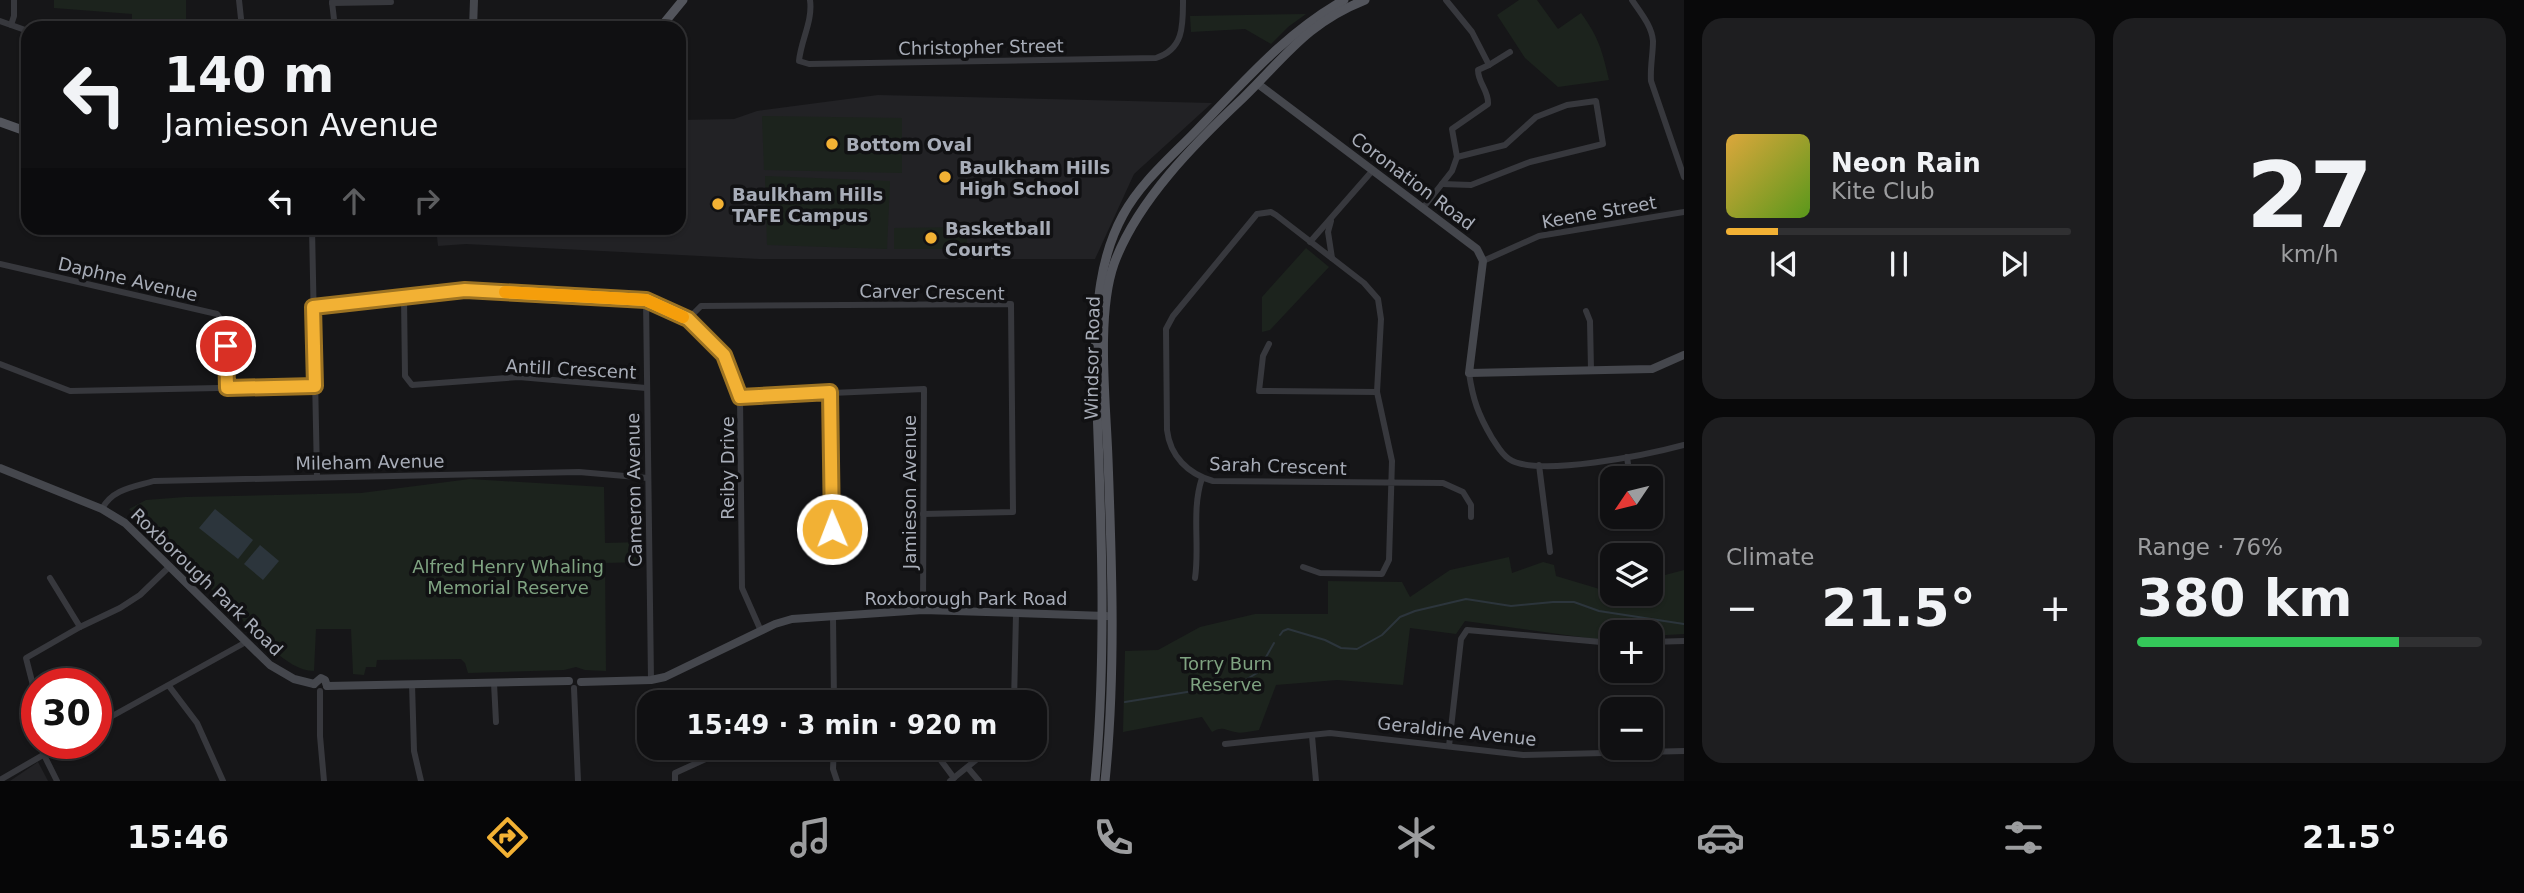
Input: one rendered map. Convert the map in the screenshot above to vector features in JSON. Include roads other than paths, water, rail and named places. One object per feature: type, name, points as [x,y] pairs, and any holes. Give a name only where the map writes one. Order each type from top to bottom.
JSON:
[{"type":"main road","points":[[666,21],[683,0]]},
{"type":"main road","name":"Windsor Road","points":[[1095,781],[1100,727],[1101,615],[1094,355],[1101,273],[1109,247],[1136,194],[1296,31],[1343,0]]},
{"type":"main road","name":"Windsor Road","points":[[1105,781],[1111,708],[1112,616],[1105,340],[1108,289],[1114,264],[1137,217],[1164,180],[1299,40],[1335,13],[1365,0]]},
{"type":"main road","points":[[1249,76],[1258,84]]},
{"type":"main road","points":[[0,122],[21,130]]},
{"type":"street","points":[[11,25],[14,0]]},
{"type":"street","points":[[239,0],[241,21]]},
{"type":"street","points":[[473,21],[474,0]]},
{"type":"street","name":"Christopher Street","points":[[810,0],[811,12],[800,48],[799,61],[809,64],[1156,58],[1171,51],[1182,33],[1183,0]]},
{"type":"street","points":[[1446,0],[1472,32],[1489,65]]},
{"type":"street","points":[[1632,0],[1650,29],[1653,41],[1651,81],[1684,177]]},
{"type":"street","points":[[334,21],[332,2],[391,2]]},
{"type":"street","points":[[0,21],[21,29]]},
{"type":"street","points":[[1423,208],[1452,171],[1457,157],[1452,130],[1488,104],[1488,96],[1478,77],[1478,70],[1510,52]]},
{"type":"street","name":"Coronation Road","points":[[1258,84],[1477,249],[1483,261]]},
{"type":"street","points":[[1442,184],[1471,185],[1530,162],[1603,144],[1596,101],[1567,105],[1535,117],[1505,145],[1457,157]]},
{"type":"street","points":[[1310,242],[1373,170]]},
{"type":"street","name":"Sarah Crescent","points":[[1303,566],[1320,573],[1382,574],[1389,560],[1392,484],[1392,461],[1377,392],[1381,319],[1378,299],[1364,283],[1271,212],[1257,214],[1169,322],[1166,338],[1168,439],[1171,449],[1183,465],[1202,478],[1213,481],[1392,484],[1443,483],[1455,486],[1467,497],[1471,505],[1471,517]]},
{"type":"street","name":"Keene Street","points":[[1483,261],[1538,236],[1684,212]]},
{"type":"street","points":[[1332,219],[1328,232],[1332,258]]},
{"type":"street","points":[[312,235],[317,476]]},
{"type":"street","points":[[1483,261],[1469,373],[1475,407],[1500,450],[1516,463],[1586,464],[1684,445]]},
{"type":"street","name":"Daphne Avenue","points":[[0,264],[217,314],[225,325],[227,388]]},
{"type":"street","name":"Reiby Drive","points":[[313,307],[465,290],[646,300],[688,319],[724,355],[740,397],[741,589],[761,631]]},
{"type":"street","points":[[404,296],[405,376],[411,385],[404,394]]},
{"type":"street","name":"Cameron Avenue","points":[[646,300],[651,680]]},
{"type":"street","name":"Carver Crescent","points":[[688,319],[701,306],[1011,304],[1013,512],[923,514]]},
{"type":"street","points":[[1586,311],[1590,321],[1591,370]]},
{"type":"street","points":[[1269,344],[1263,356],[1259,391],[1377,392]]},
{"type":"street","points":[[1469,373],[1652,369],[1684,355]]},
{"type":"street","points":[[0,364],[70,391],[315,386]]},
{"type":"street","name":"Antill Crescent","points":[[411,385],[519,377],[646,388]]},
{"type":"street","name":"Jamieson Avenue","points":[[740,397],[924,389],[923,610]]},
{"type":"street","points":[[830,392],[832,529]]},
{"type":"street","points":[[1627,457],[1628,466]]},
{"type":"street","points":[[1539,465],[1550,552]]},
{"type":"street","name":"Roxborough Park Road","points":[[0,468],[102,509],[133,529],[277,670],[320,687],[651,680],[672,675],[784,621],[923,610],[1112,616]]},
{"type":"street","name":"Mileham Avenue","points":[[102,509],[106,501],[116,493],[154,481],[579,472],[648,478]]},
{"type":"street","points":[[1195,578],[1196,503],[1202,478]]},
{"type":"street","points":[[29,668],[26,658],[136,598],[170,566]]},
{"type":"street","points":[[50,578],[80,627]]},
{"type":"street","points":[[1014,690],[1016,614]]},
{"type":"street","points":[[833,617],[834,690]]},
{"type":"street","points":[[1449,746],[1461,639],[1467,629],[1600,642]]},
{"type":"street","points":[[1663,642],[1684,641]]},
{"type":"street","points":[[112,716],[246,642]]},
{"type":"street","points":[[494,683],[496,722]]},
{"type":"street","points":[[575,683],[578,781]]},
{"type":"street","points":[[412,684],[414,751],[421,781]]},
{"type":"street","points":[[169,686],[197,723],[223,781]]},
{"type":"street","points":[[320,687],[324,781]]},
{"type":"street","name":"Geraldine Avenue","points":[[1225,744],[1330,733],[1523,755],[1684,751]]},
{"type":"street","points":[[1312,736],[1316,781]]},
{"type":"street","points":[[0,780],[32,759]]},
{"type":"street","points":[[50,759],[57,781]]},
{"type":"street","points":[[675,781],[675,773],[704,760]]},
{"type":"street","points":[[833,760],[837,781]]},
{"type":"street","points":[[939,760],[952,780],[977,760]]},
{"type":"street","points":[[968,768],[979,781]]},
{"type":"waterway","points":[[1280,635],[1288,629],[1325,640],[1341,648],[1357,649],[1382,635],[1400,617],[1466,599],[1511,606],[1574,602],[1599,611],[1684,624]]},
{"type":"waterway","points":[[1125,702],[1212,688],[1232,688],[1257,673],[1274,643]]},
{"type":"place","name":"Bottom Oval","points":[[832,144]]},
{"type":"place","name":"Baulkham Hills High School","points":[[945,177]]},
{"type":"place","name":"Baulkham Hills TAFE Campus","points":[[718,204]]},
{"type":"place","name":"Basketball Courts","points":[[931,238]]},
{"type":"park label","name":"Alfred Henry Whaling Memorial Reserve","points":[[508,576]]},
{"type":"park label","name":"Torry Burn Reserve","points":[[1226,673]]}]
